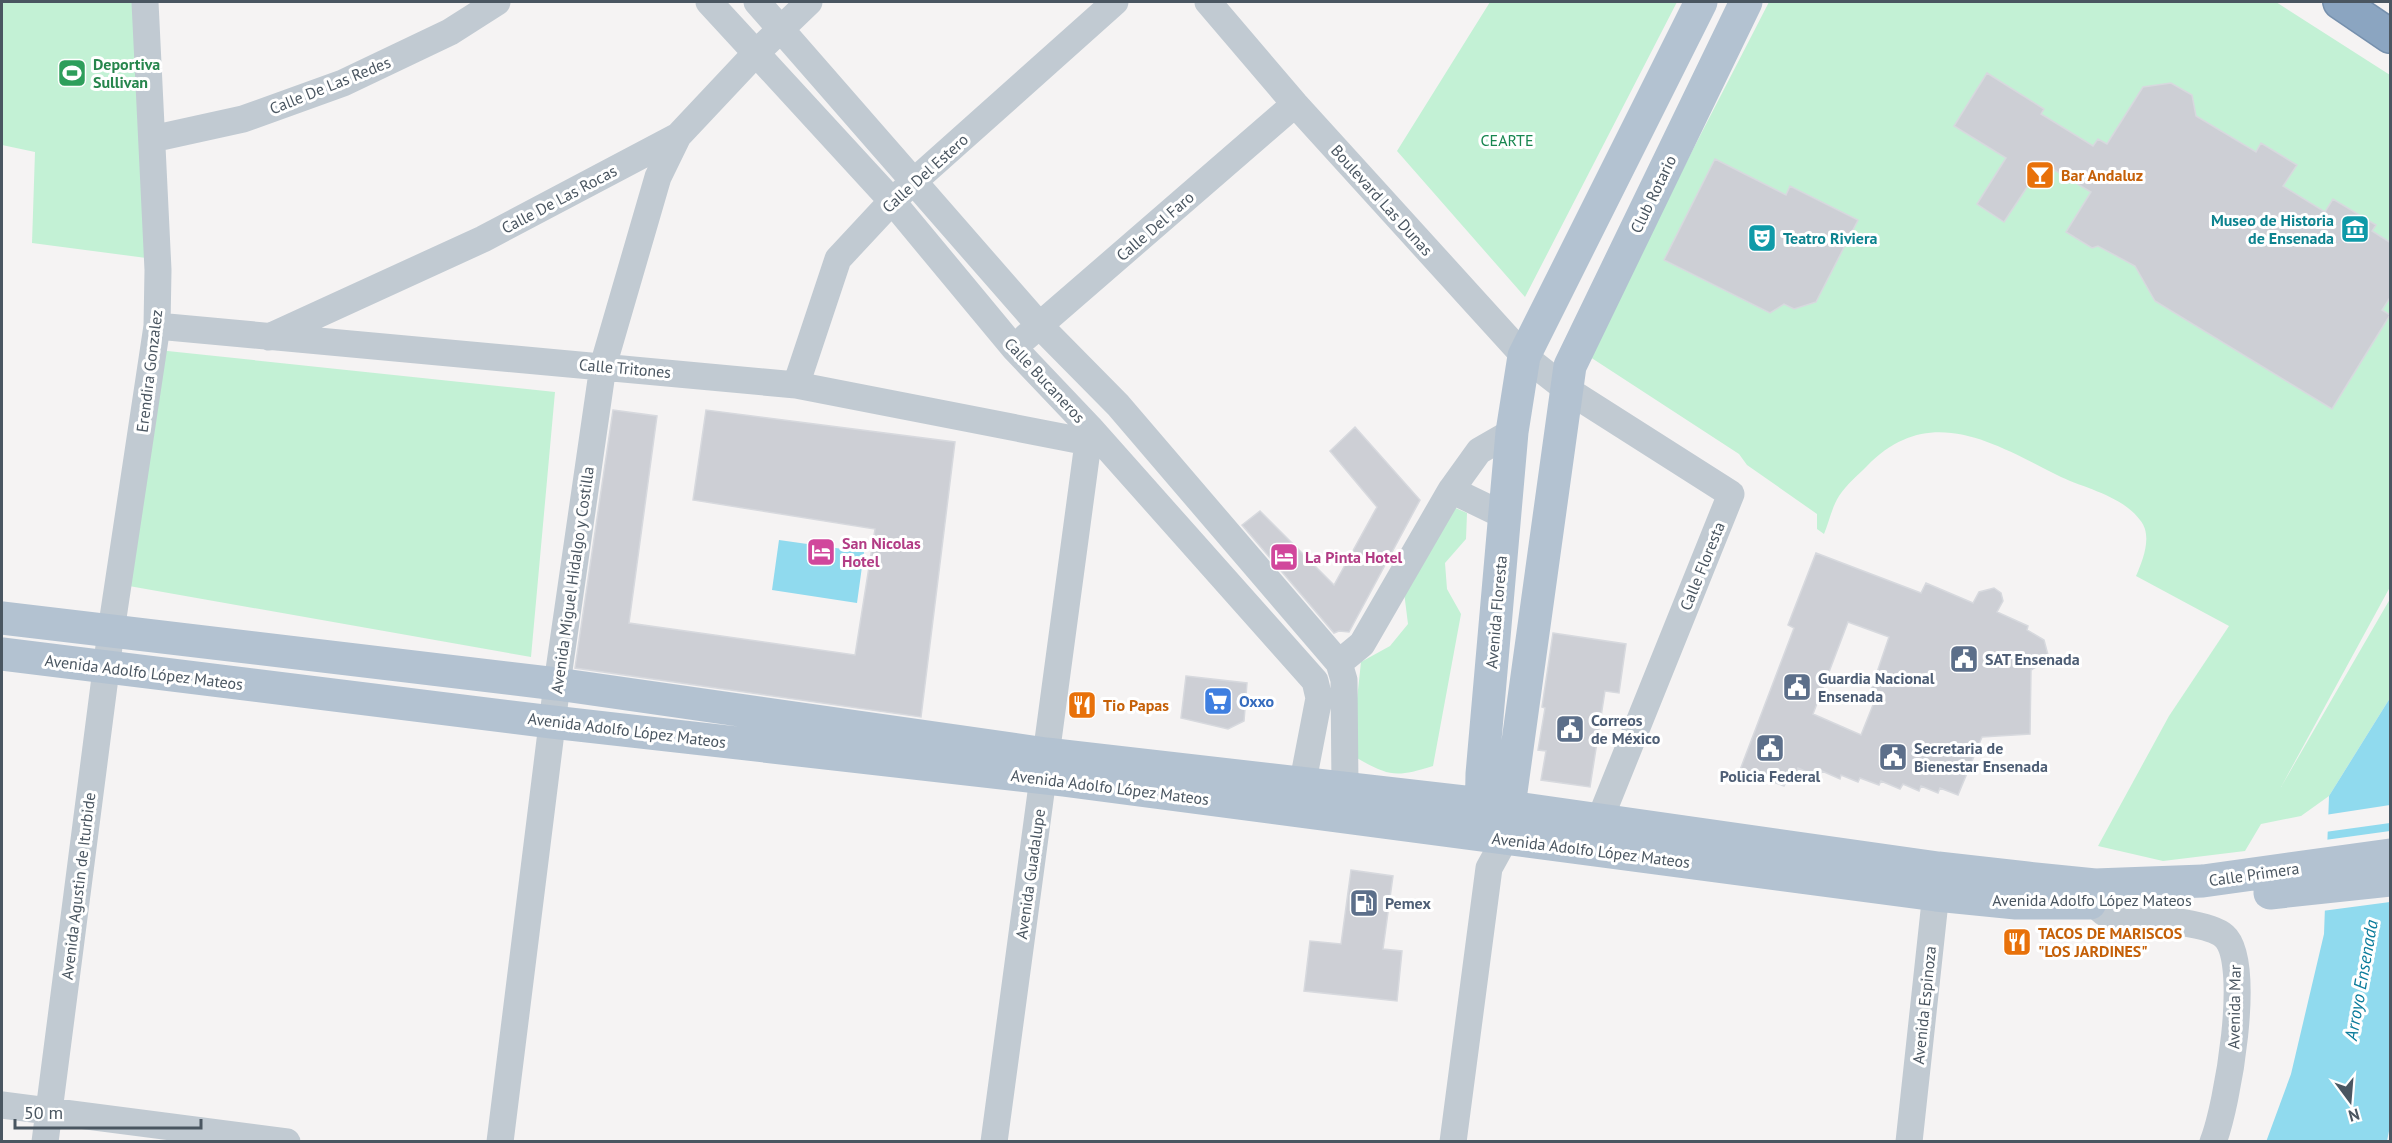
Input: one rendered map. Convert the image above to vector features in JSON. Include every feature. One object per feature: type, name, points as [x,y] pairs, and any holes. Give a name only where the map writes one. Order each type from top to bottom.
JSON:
[{"type":"highway","points":[[2340,2],[2391,36]]},
{"type":"main road","points":[[1524,356],[1701,2]]},
{"type":"main road","name":"Club Rotario","points":[[1566,389],[1570,366],[1746,2]]},
{"type":"main road","name":"Avenida Floresta","points":[[1494,821],[1505,516],[1512,432],[1524,356]]},
{"type":"main road","name":"Avenida Floresta","points":[[1494,821],[1566,389]]},
{"type":"main road","name":"Avenida Adolfo López Mateos","points":[[2,618],[557,684],[1045,766],[1494,821],[1937,881]]},
{"type":"main road","name":"Avenida Adolfo López Mateos","points":[[2,654],[552,722],[1045,766],[1303,781],[1345,786],[1494,821],[1600,819],[1937,881]]},
{"type":"main road","name":"Calle Primera","points":[[2239,890],[2391,855]]},
{"type":"main road","name":"Calle Primera","points":[[1937,881],[2094,894],[2203,881],[2239,890],[2391,880]]},
{"type":"street","name":"Erendira Gonzalez","points":[[111,632],[157,326],[158,270],[145,2]]},
{"type":"street","name":"Calle De Las Redes","points":[[152,140],[243,120],[343,83],[450,32],[497,2]]},
{"type":"street","name":"Calle Bucaneros","points":[[709,2],[892,201],[1089,435],[1315,681],[1319,698],[1303,781]]},
{"type":"street","name":"Calle Bucaneros","points":[[757,2],[913,184],[1040,326],[1118,405],[1339,663]]},
{"type":"street","name":"Calle De Las Rocas","points":[[268,338],[483,239],[678,136],[756,53],[809,2]]},
{"type":"street","name":"Calle Del Estero","points":[[796,385],[838,259],[892,201],[1115,2]]},
{"type":"street","name":"Boulevard Las Dunas","points":[[1208,2],[1295,105],[1524,356],[1566,389]]},
{"type":"street","name":"Calle Del Faro","points":[[1014,348],[1295,105]]},
{"type":"street","name":"Avenida Miguel Hidalgo y Costilla","points":[[500,1142],[557,684],[603,366],[658,177],[678,136]]},
{"type":"street","name":"Calle Tritones","points":[[157,326],[796,385],[1089,435]]},
{"type":"street","name":"Calle Floresta","points":[[1566,389],[1731,494],[1600,819]]},
{"type":"street","points":[[1089,435],[1118,405]]},
{"type":"street","points":[[1345,786],[1344,680],[1339,663],[1362,644],[1450,490],[1479,452],[1512,432]]},
{"type":"street","name":"Avenida Guadalupe","points":[[994,1142],[1089,435]]},
{"type":"street","points":[[1450,490],[1505,516]]},
{"type":"street","name":"Avenida Agustin de Iturbide","points":[[45,1142],[111,632]]},
{"type":"street","name":"Avenida Floresta","points":[[1453,1142],[1494,821]]},
{"type":"street","name":"Avenida Espinoza","points":[[1909,1142],[1937,881]]},
{"type":"street","name":"Avenida Mar","points":[[2094,894],[2098,910],[2108,915],[2209,927],[2230,943],[2235,958],[2236,1046],[2213,1142]]},
{"type":"street","points":[[2,1105],[287,1142]]},
{"type":"green space","name":"Deportiva Sullivan","points":[[2,2],[137,2],[154,259],[32,243],[35,152],[2,145]]},
{"type":"green space","name":"CEARTE","points":[[1490,2],[1677,2],[1525,297],[1397,151]]},
{"type":"green space","points":[[1769,2],[2276,2],[2390,75],[2390,587],[2281,787],[2390,599],[2390,698],[2329,796],[2301,816],[2261,824],[2245,851],[2163,861],[2098,846],[2169,716],[2229,626],[2136,576],[2146,548],[2146,533],[2140,520],[2124,505],[1987,442],[1963,435],[1939,432],[1915,436],[1891,446],[1867,466],[1839,496],[1824,534],[1817,529],[1817,514],[1747,465],[1739,454],[1587,355]]},
{"type":"green space","points":[[158,350],[555,392],[531,657],[129,586]]},
{"type":"green space","points":[[1451,506],[1467,513],[1466,539],[1445,563],[1447,589],[1461,614],[1433,766],[1399,774],[1382,771],[1351,755],[1361,662],[1390,646],[1408,624],[1404,592]]},
{"type":"water","points":[[779,540],[864,552],[857,603],[772,590]]},
{"type":"water","name":"Arroyo Ensenada","points":[[2390,698],[2390,1126],[2387,1141],[2266,1142],[2291,1074],[2324,934],[2329,796]]},
{"type":"pier","points":[[2390,805],[2390,823],[2325,832],[2325,815]]},
{"type":"pier","points":[[2390,831],[2390,902],[2322,911],[2325,840]]},
{"type":"building","points":[[1987,73],[2044,109],[2041,114],[2093,146],[2098,139],[2107,144],[2143,87],[2171,83],[2192,95],[2196,116],[2256,152],[2261,143],[2297,165],[2283,186],[2325,212],[2333,199],[2376,225],[2372,231],[2391,243],[2391,296],[2382,310],[2390,315],[2332,409],[2155,301],[2135,266],[2098,246],[2092,248],[2066,232],[2091,192],[2043,163],[2004,222],[1977,204],[2006,158],[1954,126]]},
{"type":"building","name":"Teatro Riviera","points":[[1715,159],[1786,195],[1790,186],[1858,220],[1816,302],[1794,309],[1784,304],[1770,313],[1664,260]]},
{"type":"building","points":[[613,410],[657,416],[629,623],[855,655],[875,529],[693,500],[706,410],[955,442],[921,717],[575,668]]},
{"type":"building","name":"La Pinta Hotel","points":[[1355,427],[1420,500],[1349,632],[1334,633],[1242,525],[1260,511],[1334,585],[1377,507],[1330,451]]},
{"type":"building","points":[[1816,553],[1921,593],[1926,583],[1973,603],[1979,592],[1994,588],[2001,593],[2003,601],[1997,612],[2028,626],[2027,630],[2044,640],[2048,655],[2045,662],[2031,670],[2030,734],[1982,737],[1958,795],[1940,788],[1938,793],[1921,786],[1919,791],[1903,784],[1900,789],[1881,781],[1879,785],[1860,778],[1858,782],[1841,775],[1840,779],[1822,771],[1819,777],[1798,768],[1795,777],[1789,775],[1784,786],[1740,770],[1794,628],[1788,625]],"holes":[[[1848,622],[1889,637],[1870,693],[1877,695],[1861,735],[1813,714]]]},
{"type":"building","name":"Correos de México","points":[[1553,633],[1626,644],[1619,693],[1605,691],[1590,787],[1541,780],[1546,751],[1538,750]]},
{"type":"building","points":[[1186,676],[1247,683],[1244,721],[1228,729],[1181,718]]},
{"type":"building","points":[[1351,870],[1393,876],[1383,949],[1402,951],[1397,1001],[1304,991],[1310,941],[1341,944]]},
{"type":"place","name":"Deportiva Sullivan","points":[[72,73]]},
{"type":"place","name":"Bar Andaluz","points":[[2040,175]]},
{"type":"place","name":"Museo de Historia de Ensenada","points":[[2355,229]]},
{"type":"place","name":"Teatro Riviera","points":[[1762,238]]},
{"type":"place","name":"San Nicolas Hotel","points":[[821,552]]},
{"type":"place","name":"La Pinta Hotel","points":[[1284,557]]},
{"type":"place","name":"SAT Ensenada","points":[[1964,659]]},
{"type":"place","name":"Guardia Nacional Ensenada","points":[[1797,687]]},
{"type":"place","name":"Oxxo","points":[[1218,701]]},
{"type":"place","name":"Tio Papas","points":[[1082,705]]},
{"type":"place","name":"Correos de México","points":[[1570,729]]},
{"type":"place","name":"Policia Federal","points":[[1770,748]]},
{"type":"place","name":"Secretaria de Bienestar Ensenada","points":[[1893,757]]},
{"type":"place","name":"Pemex","points":[[1364,903]]},
{"type":"place","name":"TACOS DE MARISCOS \"LOS JARDINES\"","points":[[2017,942]]}]
